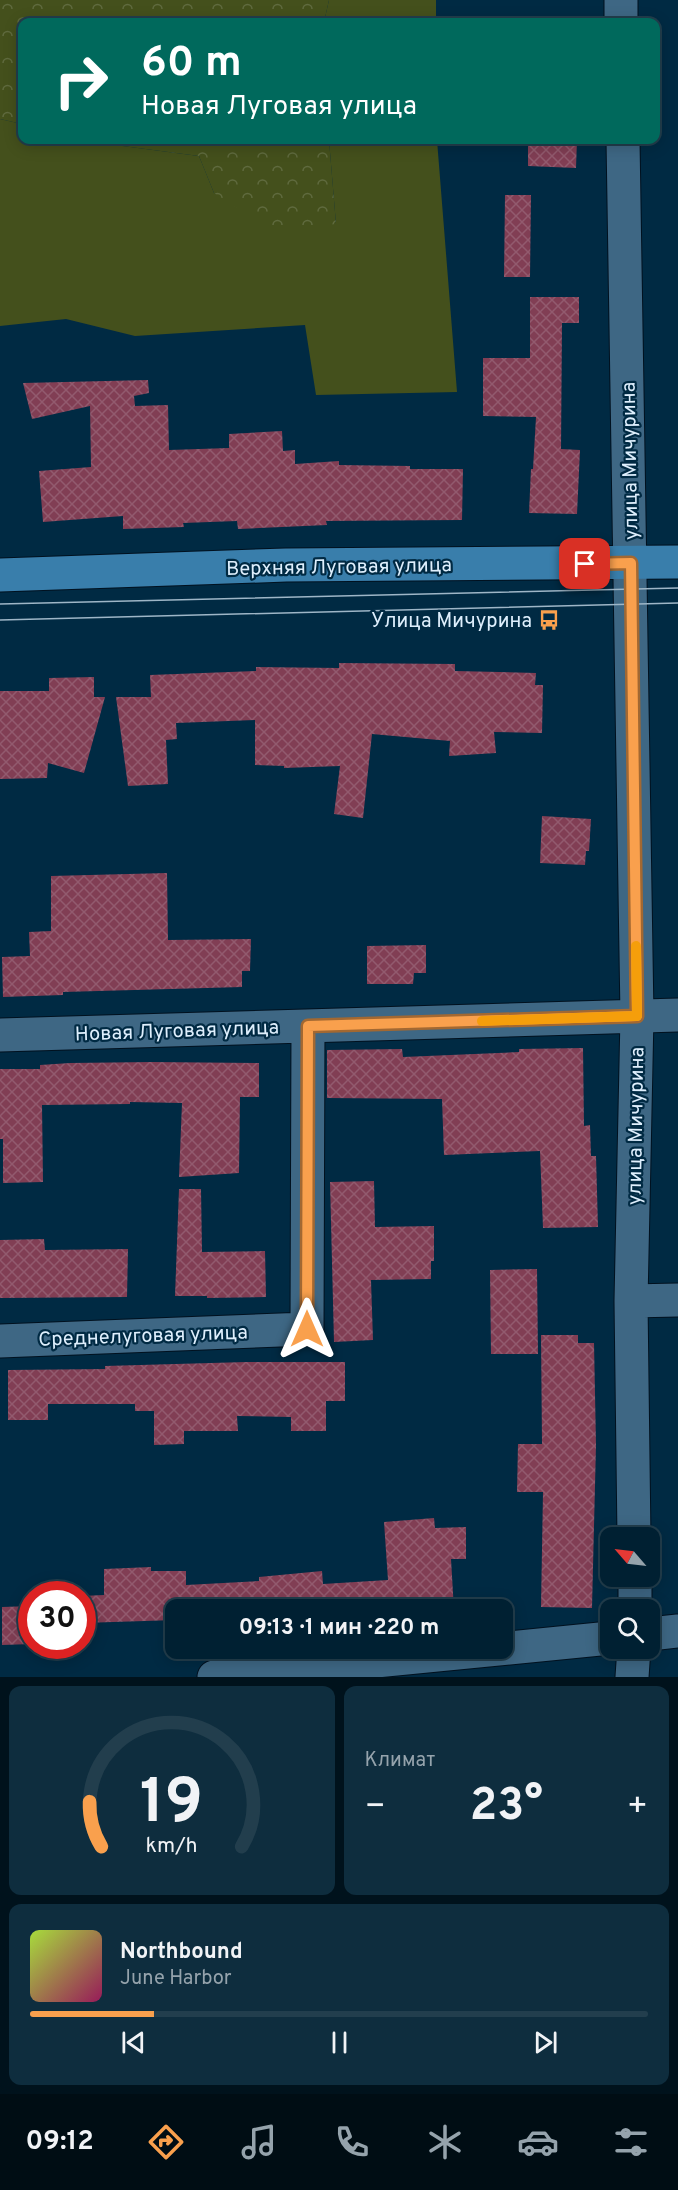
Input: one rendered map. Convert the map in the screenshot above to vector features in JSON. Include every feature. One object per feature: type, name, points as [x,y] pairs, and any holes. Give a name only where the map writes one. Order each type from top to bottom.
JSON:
[{"type":"main road","name":"Верхняя Луговая улица","points":[[0,575],[286,565],[678,562]]},
{"type":"street","points":[[621,0],[621,18]]},
{"type":"street","name":"улица Мичурина","points":[[623,144],[637,1016],[631,1301],[634,1527]]},
{"type":"street","name":"Новая Луговая улица","points":[[0,1035],[678,1015]]},
{"type":"street","name":"Среднелуговая улица","points":[[0,1341],[307,1329],[308,1026]]},
{"type":"street","points":[[631,1301],[678,1300]]},
{"type":"street","points":[[660,1633],[678,1631]]},
{"type":"street","points":[[214,1677],[600,1639]]},
{"type":"street","points":[[632,1677],[633,1659]]},
{"type":"green space","points":[[0,0],[329,0],[325,18],[18,18],[18,123],[0,119]]},
{"type":"green space","points":[[329,0],[436,0],[436,18],[325,18]]},
{"type":"green space","points":[[0,119],[18,123],[18,144],[110,144],[199,156],[214,193],[336,224],[329,144],[437,144],[457,392],[316,395],[305,325],[135,336],[66,319],[0,326]]},
{"type":"green space","points":[[110,144],[329,144],[336,224],[273,231],[214,193],[199,156]]},
{"type":"building","points":[[528,144],[577,144],[576,168],[528,166]]},
{"type":"building","points":[[505,195],[531,195],[530,277],[504,277]]},
{"type":"building","points":[[530,297],[579,297],[579,323],[562,323],[561,449],[580,450],[577,514],[529,513],[536,417],[483,416],[483,358],[530,358]]},
{"type":"building","points":[[148,380],[149,393],[134,396],[135,406],[168,405],[169,450],[229,448],[229,434],[282,431],[283,451],[295,450],[295,464],[339,461],[339,465],[463,469],[462,520],[326,521],[327,525],[238,529],[237,521],[183,523],[184,527],[123,529],[123,516],[43,522],[39,471],[91,467],[90,406],[32,419],[23,383]]},
{"type":"building","points":[[339,663],[455,664],[455,671],[536,673],[535,685],[543,685],[542,733],[494,732],[496,753],[449,756],[450,741],[372,734],[363,818],[334,814],[340,766],[284,768],[284,766],[255,765],[255,720],[176,723],[177,739],[166,740],[168,784],[128,786],[116,697],[151,697],[150,675],[256,671],[256,667],[339,668]]},
{"type":"building","points":[[94,677],[94,697],[105,697],[84,773],[48,763],[47,778],[0,779],[0,691],[49,691],[49,678]]},
{"type":"building","points":[[542,816],[591,819],[589,851],[586,851],[585,865],[540,863]]},
{"type":"building","points":[[167,873],[168,940],[251,939],[250,971],[242,971],[242,987],[63,992],[63,995],[3,997],[2,957],[30,956],[29,932],[51,931],[51,876]]},
{"type":"building","points":[[426,945],[426,973],[414,973],[413,984],[367,984],[367,946]]},
{"type":"building","points":[[583,1048],[584,1126],[590,1125],[591,1156],[596,1156],[598,1227],[543,1228],[540,1151],[444,1155],[442,1099],[327,1098],[327,1050],[402,1049],[403,1057],[519,1052],[519,1049]]},
{"type":"building","points":[[70,1063],[259,1063],[259,1097],[240,1097],[239,1173],[179,1177],[182,1103],[42,1105],[43,1182],[3,1183],[3,1139],[0,1139],[0,1069],[40,1069],[40,1065]]},
{"type":"building","points":[[374,1181],[375,1227],[434,1226],[434,1261],[431,1261],[431,1279],[371,1280],[373,1340],[334,1342],[330,1182]]},
{"type":"building","points":[[179,1189],[201,1189],[202,1252],[265,1251],[266,1297],[175,1296]]},
{"type":"building","points":[[44,1239],[45,1250],[128,1249],[127,1297],[0,1298],[0,1240]]},
{"type":"building","points":[[537,1269],[538,1354],[491,1354],[490,1270]]},
{"type":"building","points":[[541,1335],[578,1335],[578,1343],[594,1343],[596,1445],[592,1608],[541,1607],[543,1492],[517,1492],[518,1444],[542,1444]]},
{"type":"building","points":[[345,1362],[345,1401],[326,1401],[326,1431],[291,1431],[291,1417],[237,1416],[238,1431],[184,1431],[184,1444],[154,1445],[154,1411],[135,1411],[135,1404],[48,1404],[48,1420],[8,1420],[8,1370],[105,1369],[105,1366]]},
{"type":"building","points":[[434,1518],[435,1528],[466,1527],[466,1559],[451,1559],[453,1599],[165,1599],[165,1620],[96,1623],[96,1595],[104,1595],[104,1569],[151,1567],[151,1571],[186,1571],[186,1585],[259,1581],[259,1577],[322,1571],[323,1584],[388,1580],[384,1522]]},
{"type":"building","points":[[18,1606],[18,1644],[2,1645],[2,1607]]},
{"type":"tram line","points":[[0,604],[678,588]]},
{"type":"tram line","points":[[0,620],[678,603]]},
{"type":"slow traffic","points":[[482,1021],[637,1016],[636,946]]},
{"type":"place","name":"Улица Мичурина","points":[[549,620]]},
{"type":"route","points":[[307,1329],[308,1026],[637,1016],[631,563],[585,564]]}]
